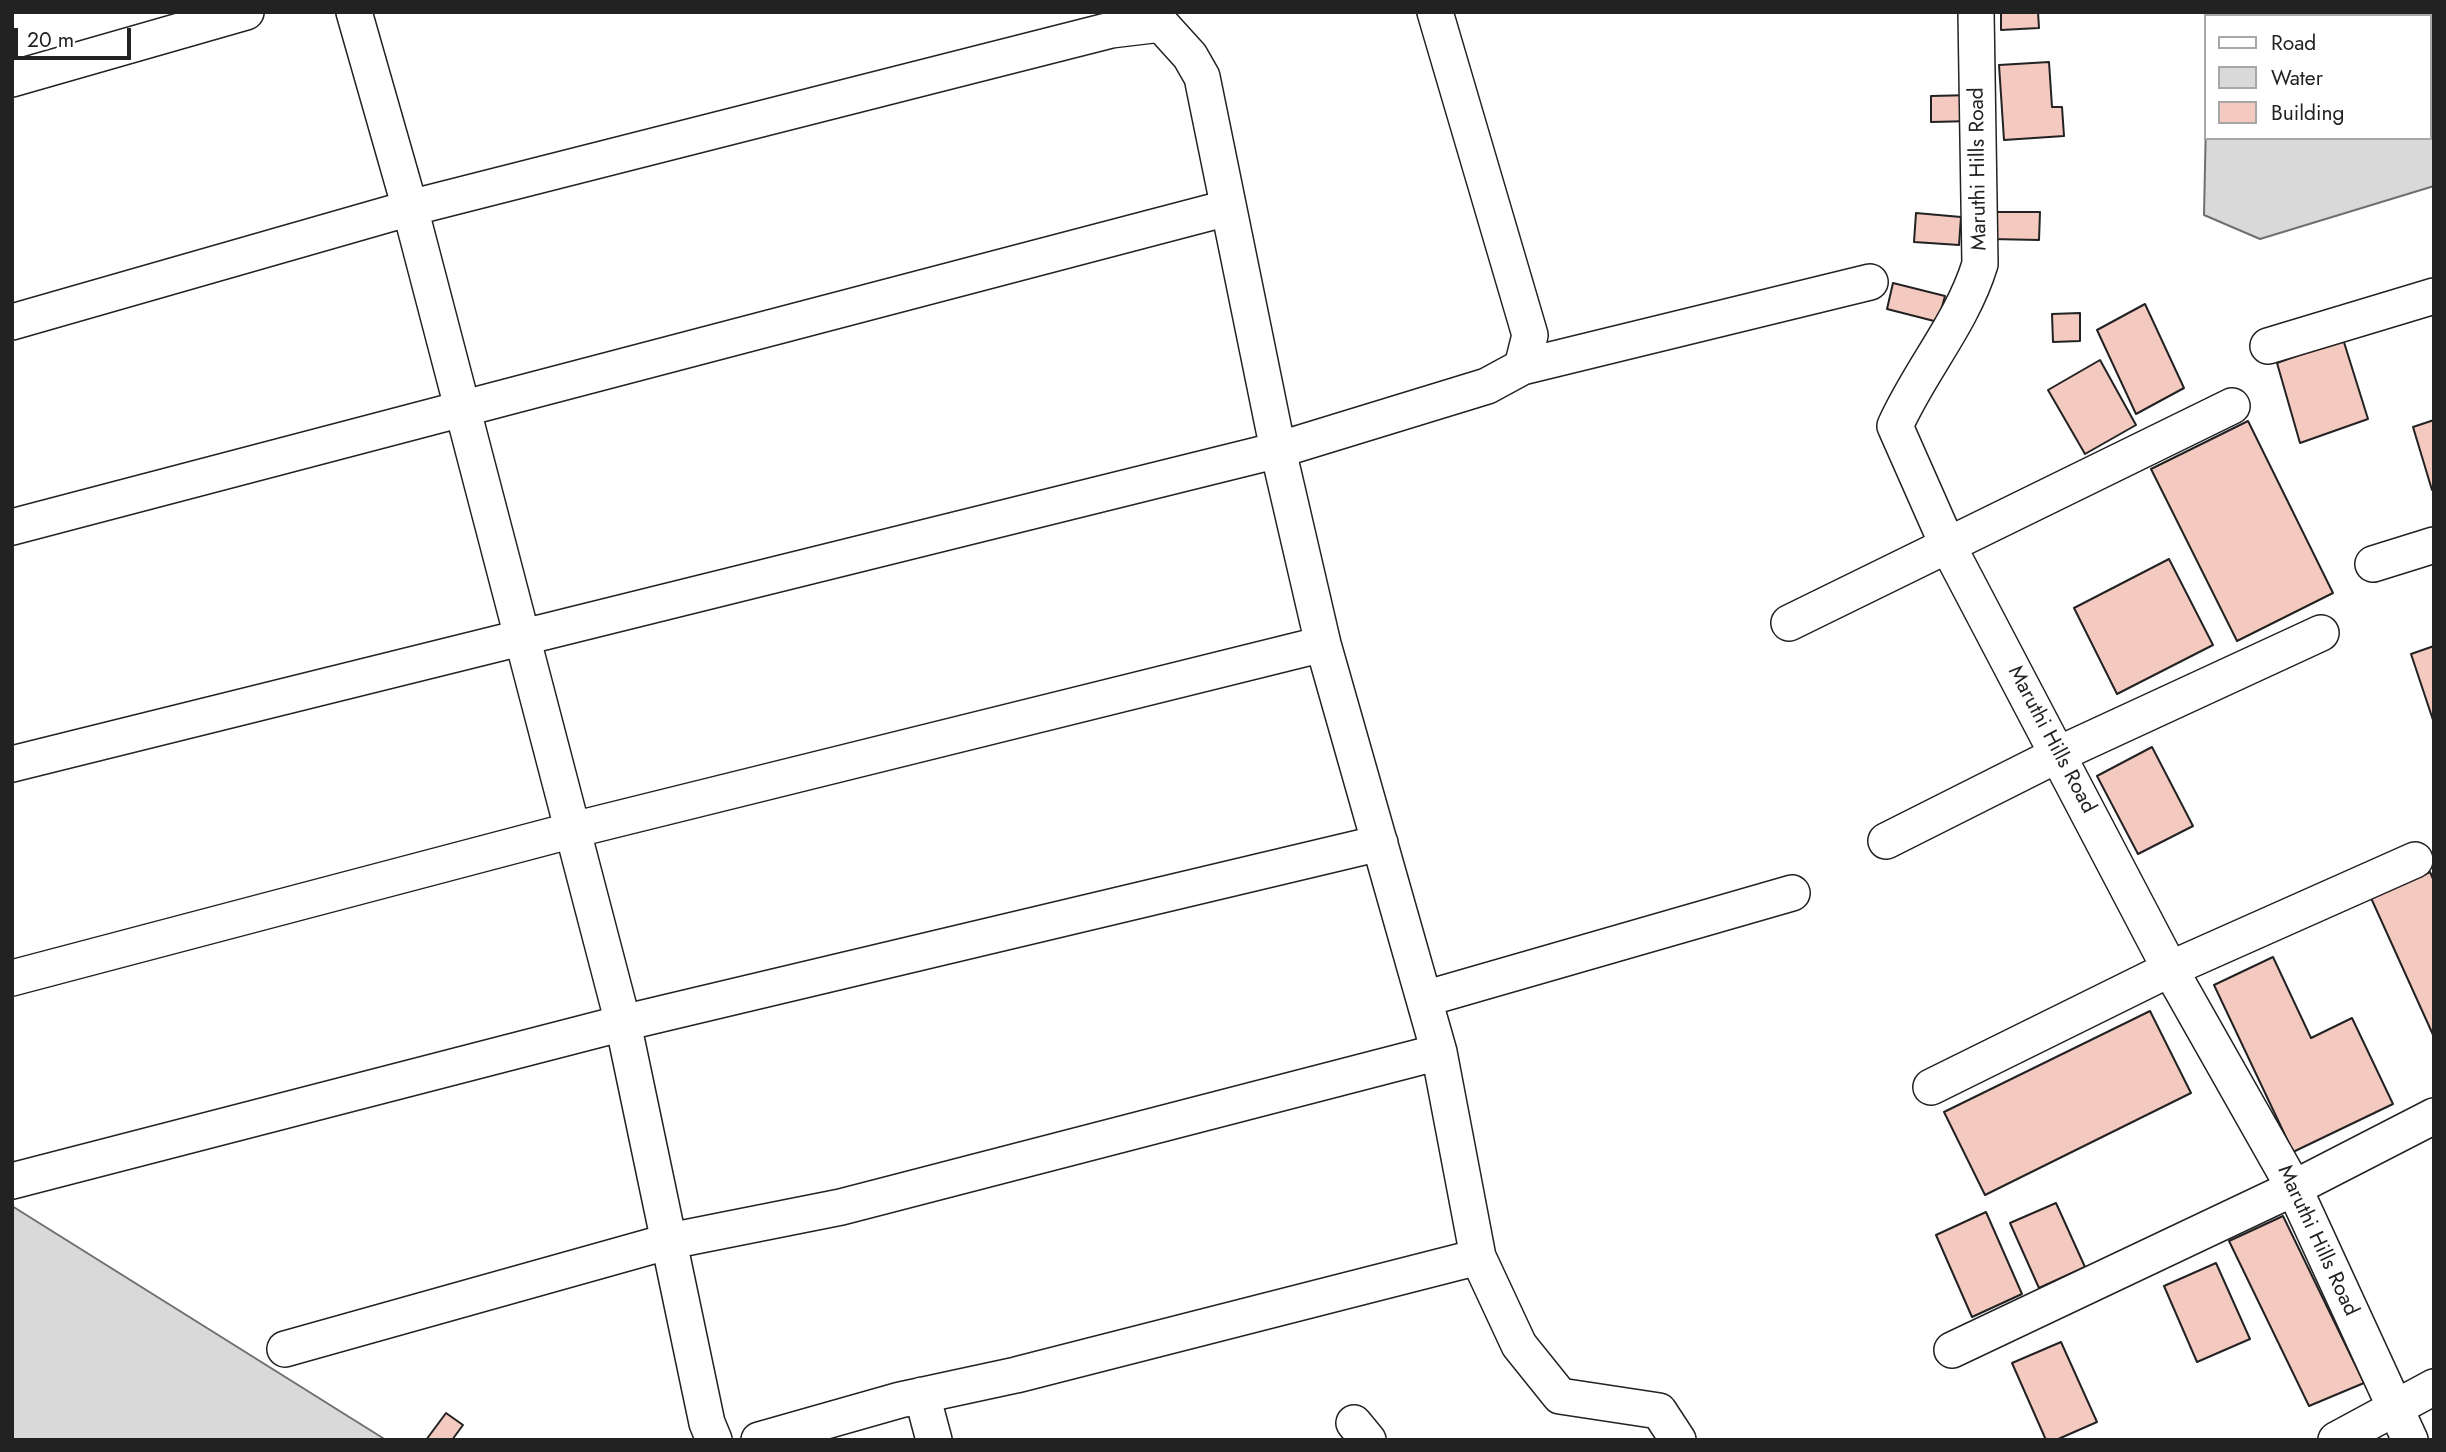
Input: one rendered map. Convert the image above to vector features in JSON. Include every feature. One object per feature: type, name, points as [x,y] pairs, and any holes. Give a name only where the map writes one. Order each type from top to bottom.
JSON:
[{"type":"street","points":[[12,79],[246,12]]},
{"type":"street","points":[[354,12],[463,407],[623,1023],[707,1423],[714,1440]]},
{"type":"street","points":[[1435,12],[1530,335],[1522,367]]},
{"type":"street","name":"Maruthi Hills Road","points":[[1976,12],[1980,264],[1972,293],[1906,400],[1895,426],[1948,546],[2170,969],[2294,1188],[2410,1440]]},
{"type":"street","points":[[12,321],[410,208],[1111,30],[1161,24],[1190,56],[1202,77],[1278,450],[1323,644],[1439,1052],[1478,1257],[1519,1345],[1560,1395],[1659,1411],[1678,1440]]},
{"type":"street","points":[[12,527],[1227,208]]},
{"type":"street","points":[[12,764],[1278,450],[1487,386],[1522,367],[1870,282]]},
{"type":"street","points":[[2269,346],[2434,296]]},
{"type":"street","points":[[1789,623],[2232,407]]},
{"type":"street","points":[[2373,564],[2434,545]]},
{"type":"street","points":[[1886,842],[2059,754],[2321,633]]},
{"type":"street","points":[[12,978],[573,830],[1323,644]]},
{"type":"street","points":[[12,1181],[623,1023],[1380,843]]},
{"type":"street","points":[[1931,1087],[2170,969],[2415,860]]},
{"type":"street","points":[[1424,999],[1792,893]]},
{"type":"street","points":[[285,1349],[670,1241],[841,1207],[1439,1052]]},
{"type":"street","points":[[1952,1350],[2294,1188],[2434,1116]]},
{"type":"street","points":[[759,1440],[922,1395],[1016,1375],[1478,1257]]},
{"type":"street","points":[[2336,1440],[2434,1387]]},
{"type":"street","points":[[922,1395],[934,1440]]},
{"type":"water","points":[[2434,12],[2434,186],[2260,239],[2204,215],[2206,140],[2432,140],[2432,14],[2261,14]]},
{"type":"water","points":[[12,1206],[386,1440],[12,1440]]},
{"type":"building","points":[[2001,12],[2038,12],[2039,28],[2001,30]]},
{"type":"building","points":[[2049,62],[2052,107],[2062,107],[2064,136],[2004,140],[1999,65]]},
{"type":"building","points":[[1973,95],[1973,121],[1931,122],[1931,96]]},
{"type":"building","points":[[1992,212],[2040,212],[2039,240],[1991,239]]},
{"type":"building","points":[[1916,213],[1961,217],[1959,245],[1914,242]]},
{"type":"building","points":[[1893,283],[1945,296],[1938,322],[1887,309]]},
{"type":"building","points":[[2145,304],[2184,388],[2136,414],[2097,330]]},
{"type":"building","points":[[2080,313],[2080,341],[2053,342],[2052,314]]},
{"type":"building","points":[[2343,339],[2368,419],[2300,443],[2277,363]]},
{"type":"building","points":[[2100,360],[2136,425],[2085,454],[2048,390]]},
{"type":"building","points":[[2434,420],[2434,490],[2432,490],[2413,427]]},
{"type":"building","points":[[2248,421],[2333,593],[2237,641],[2151,469]]},
{"type":"building","points":[[2169,559],[2213,645],[2117,694],[2074,608]]},
{"type":"building","points":[[2434,646],[2434,723],[2411,654]]},
{"type":"building","points":[[2152,747],[2193,826],[2138,854],[2097,776]]},
{"type":"building","points":[[2430,872],[2434,881],[2434,1037],[2371,898]]},
{"type":"building","points":[[2273,957],[2311,1038],[2352,1018],[2393,1104],[2293,1152],[2214,985]]},
{"type":"building","points":[[2150,1011],[2191,1093],[1985,1195],[1944,1112]]},
{"type":"building","points":[[2056,1203],[2085,1267],[2039,1288],[2010,1223]]},
{"type":"building","points":[[1986,1212],[2022,1294],[1972,1317],[1936,1235]]},
{"type":"building","points":[[2283,1216],[2364,1383],[2309,1406],[2229,1241]]},
{"type":"building","points":[[2216,1263],[2250,1339],[2197,1362],[2164,1286]]},
{"type":"building","points":[[2061,1342],[2097,1422],[2056,1440],[2046,1440],[2012,1363]]},
{"type":"building","points":[[446,1413],[463,1425],[452,1440],[426,1440]]}]
